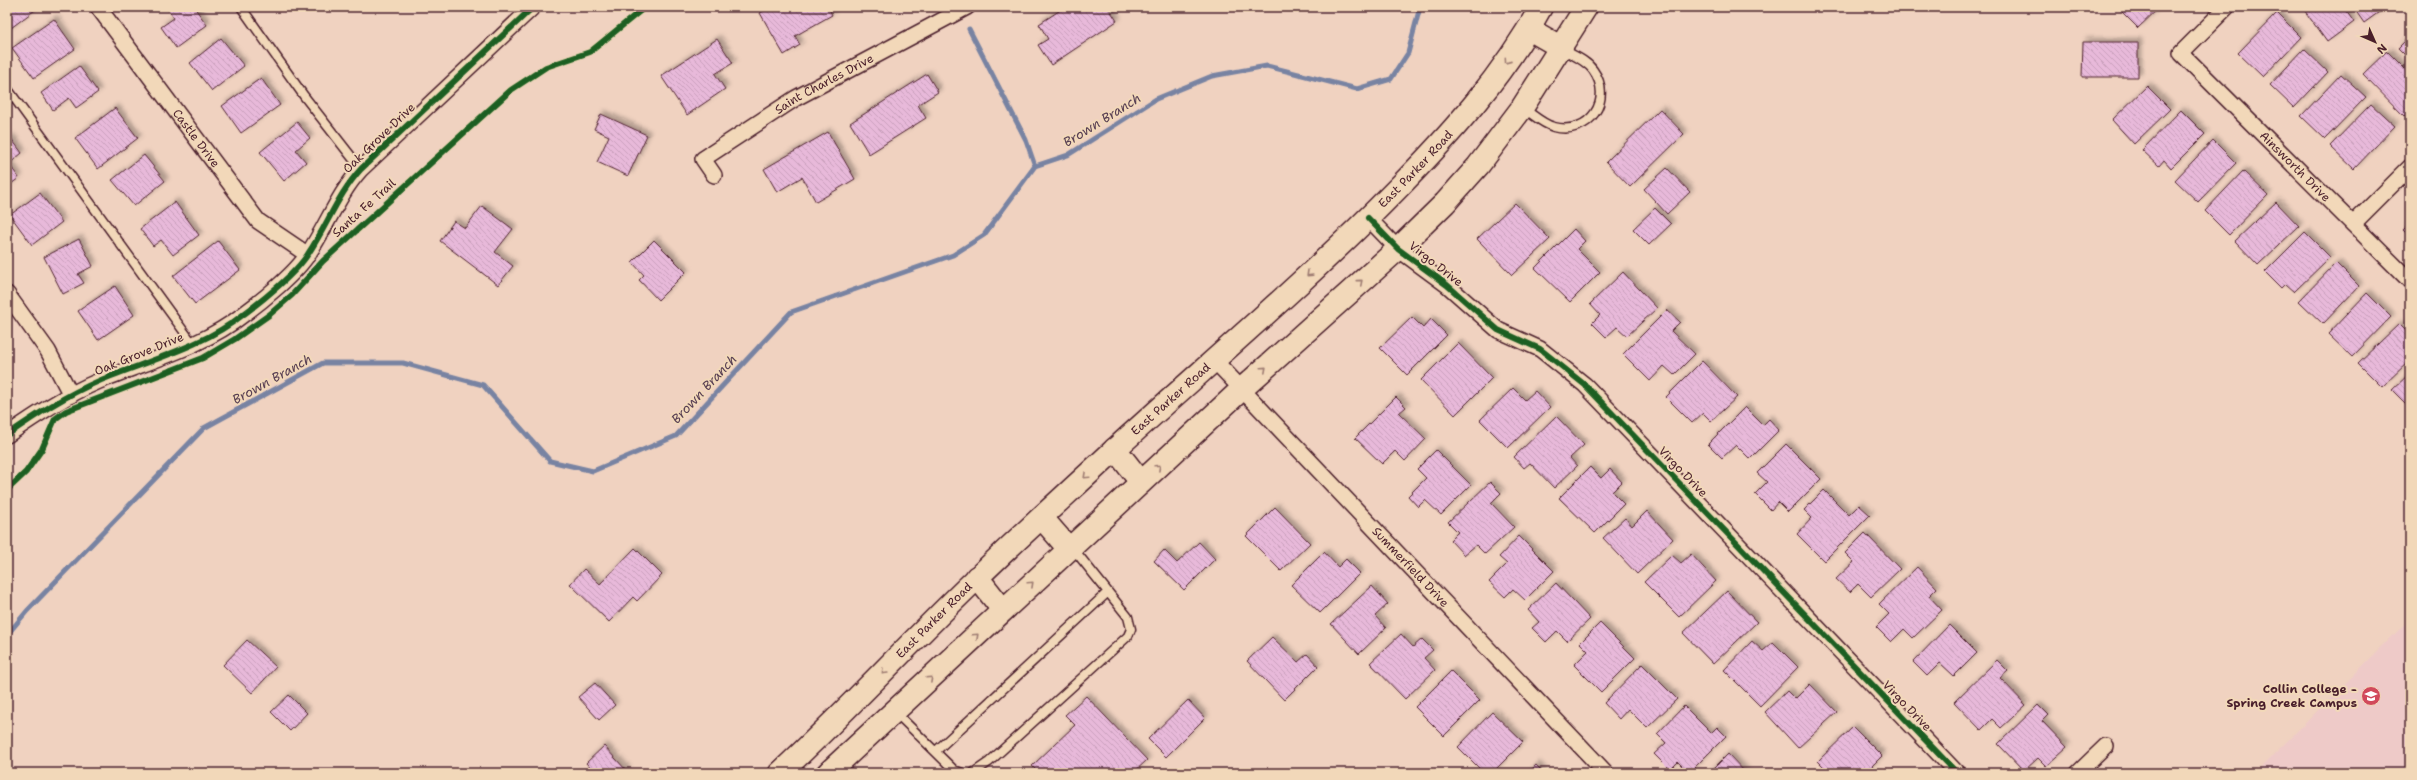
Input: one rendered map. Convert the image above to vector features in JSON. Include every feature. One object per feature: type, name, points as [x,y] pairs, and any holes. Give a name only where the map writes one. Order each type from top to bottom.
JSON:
[{"type":"main road","name":"East Parker Road","points":[[780,773],[836,721],[977,577],[1115,450],[1215,361],[1368,218],[1464,118],[1529,29],[1541,7]]},
{"type":"main road","points":[[828,773],[1243,388],[1398,249],[1478,166],[1522,108],[1562,48],[1586,7]]},
{"type":"main road","points":[[1529,29],[1562,48]]},
{"type":"main road","points":[[1115,450],[1142,482]]},
{"type":"main road","points":[[1042,518],[1070,548]]},
{"type":"main road","points":[[977,577],[1003,610]]},
{"type":"main road","points":[[836,721],[860,744]]},
{"type":"street","name":"Castle Drive","points":[[98,7],[258,221],[308,255]]},
{"type":"street","name":"Oak Grove Drive","points":[[7,434],[39,413],[71,395],[98,382],[193,344],[243,315],[308,255],[340,196],[361,169],[532,7]]},
{"type":"street","name":"Saint Charles Drive","points":[[714,175],[703,159],[796,98],[967,7]]},
{"type":"street","name":"Ainsworth Drive","points":[[2227,7],[2181,53],[2410,280]]},
{"type":"street","points":[[2353,224],[2410,167]]},
{"type":"street","name":"Virgo Drive","points":[[1368,218],[1398,249],[1447,285],[1498,330],[1540,350],[1585,385],[1957,773]]},
{"type":"street","points":[[7,294],[48,351],[71,395]]},
{"type":"street","name":"Summerfield Drive","points":[[1215,361],[1243,388],[1606,773]]},
{"type":"street","points":[[2078,773],[2106,746]]},
{"type":"lane","points":[[241,7],[304,96],[361,169]]},
{"type":"lane","points":[[1522,108],[1553,127],[1570,128],[1580,126],[1596,113],[1601,96],[1596,75],[1587,64],[1562,48]]},
{"type":"lane","points":[[7,88],[193,344]]},
{"type":"lane","points":[[973,773],[990,762],[1128,636],[1131,629],[1128,617],[1070,548]]},
{"type":"lane","points":[[936,751],[1108,592]]},
{"type":"lane","points":[[894,712],[954,770],[962,773]]},
{"type":"shaded area","name":"Collin College - Spring Creek Campus","points":[[2410,619],[2410,773],[2255,773]]},
{"type":"building","points":[[7,7],[39,7],[7,31]]},
{"type":"building","points":[[194,7],[207,25],[176,48],[161,27],[174,18],[167,8]]},
{"type":"building","points":[[770,7],[828,7],[832,15],[795,36],[800,45],[784,55],[760,13]]},
{"type":"building","points":[[1065,7],[1108,7],[1117,21],[1051,65],[1038,45],[1048,39],[1039,24]]},
{"type":"building","points":[[2117,7],[2160,7],[2138,28]]},
{"type":"building","points":[[2302,7],[2343,7],[2354,22],[2327,42]]},
{"type":"building","points":[[2353,7],[2386,7],[2364,23]]},
{"type":"building","points":[[2277,13],[2301,37],[2263,77],[2238,53]]},
{"type":"building","points":[[54,19],[75,49],[34,78],[12,48]]},
{"type":"building","points":[[2410,36],[2410,60],[2398,48]]},
{"type":"building","points":[[221,38],[244,66],[212,91],[190,63]]},
{"type":"building","points":[[717,39],[733,63],[715,74],[725,89],[687,115],[661,76]]},
{"type":"building","points":[[2083,42],[2138,42],[2138,77],[2082,77]]},
{"type":"building","points":[[2304,49],[2328,72],[2294,108],[2270,85]]},
{"type":"building","points":[[2387,51],[2410,74],[2410,110],[2404,116],[2363,74]]},
{"type":"building","points":[[79,66],[98,92],[76,108],[69,98],[53,110],[41,93]]},
{"type":"building","points":[[927,74],[938,92],[918,105],[926,118],[869,154],[850,123]]},
{"type":"building","points":[[2341,74],[2366,97],[2325,139],[2301,116]]},
{"type":"building","points":[[261,78],[280,105],[241,133],[222,106]]},
{"type":"building","points":[[2147,86],[2170,109],[2134,144],[2112,120]]},
{"type":"building","points":[[2371,104],[2395,126],[2354,169],[2330,146]]},
{"type":"building","points":[[115,108],[138,138],[98,169],[75,138]]},
{"type":"building","points":[[1660,109],[1684,134],[1630,187],[1606,162]]},
{"type":"building","points":[[2181,110],[2205,134],[2171,168],[2164,160],[2159,166],[2142,150]]},
{"type":"building","points":[[601,114],[647,135],[628,176],[597,162],[609,136],[594,129]]},
{"type":"building","points":[[297,122],[310,138],[296,150],[306,162],[284,181],[260,152]]},
{"type":"building","points":[[828,132],[855,179],[816,202],[802,177],[777,192],[764,169]]},
{"type":"building","points":[[10,137],[22,153],[9,164],[19,178],[7,187],[7,140]]},
{"type":"building","points":[[2213,140],[2236,163],[2198,202],[2175,180]]},
{"type":"building","points":[[144,155],[165,181],[134,206],[112,180]]},
{"type":"building","points":[[1667,168],[1690,192],[1667,214],[1644,189]]},
{"type":"building","points":[[2243,171],[2268,195],[2229,235],[2205,211]]},
{"type":"building","points":[[40,193],[62,222],[32,245],[10,215]]},
{"type":"building","points":[[175,202],[199,235],[173,255],[161,240],[153,246],[140,229]]},
{"type":"building","points":[[2276,202],[2299,226],[2258,265],[2235,241]]},
{"type":"building","points":[[1515,203],[1550,239],[1512,275],[1477,239]]},
{"type":"building","points":[[482,206],[513,229],[495,252],[513,266],[498,285],[440,241],[454,221],[465,228]]},
{"type":"building","points":[[1655,208],[1671,224],[1649,245],[1633,229]]},
{"type":"building","points":[[2410,223],[2410,237],[2403,230]]},
{"type":"building","points":[[1574,229],[1585,241],[1577,249],[1600,272],[1570,302],[1535,268]]},
{"type":"building","points":[[2305,232],[2330,257],[2294,292],[2285,284],[2281,288],[2265,272]]},
{"type":"building","points":[[79,239],[93,266],[78,274],[84,283],[63,294],[44,257]]},
{"type":"building","points":[[654,240],[686,272],[658,300],[639,280],[644,275],[632,262]]},
{"type":"building","points":[[218,241],[240,270],[195,304],[173,276]]},
{"type":"building","points":[[2336,263],[2359,286],[2323,324],[2299,301]]},
{"type":"building","points":[[1623,272],[1657,308],[1627,336],[1617,327],[1606,337],[1592,323],[1600,315],[1590,304]]},
{"type":"building","points":[[115,286],[134,315],[98,340],[78,311]]},
{"type":"building","points":[[2367,293],[2391,317],[2352,357],[2328,334]]},
{"type":"building","points":[[1667,310],[1680,322],[1671,331],[1695,354],[1674,375],[1664,366],[1650,381],[1623,354]]},
{"type":"building","points":[[1412,317],[1423,328],[1431,319],[1447,335],[1407,375],[1380,348]]},
{"type":"building","points":[[2399,324],[2410,335],[2410,360],[2382,387],[2358,363]]},
{"type":"building","points":[[1458,343],[1492,378],[1455,415],[1421,380]]},
{"type":"building","points":[[1702,361],[1737,397],[1711,421],[1703,413],[1692,423],[1666,397]]},
{"type":"building","points":[[2410,373],[2410,408],[2392,390]]},
{"type":"building","points":[[1513,388],[1525,400],[1535,391],[1550,407],[1508,448],[1480,420]]},
{"type":"building","points":[[1396,397],[1406,407],[1399,413],[1426,439],[1405,461],[1395,451],[1382,464],[1355,438]]},
{"type":"building","points":[[1745,407],[1763,425],[1769,419],[1779,430],[1750,459],[1736,445],[1722,458],[1708,444]]},
{"type":"building","points":[[1556,416],[1584,445],[1570,458],[1577,466],[1554,488],[1530,463],[1524,468],[1514,457]]},
{"type":"building","points":[[1786,444],[1821,479],[1788,512],[1778,502],[1771,510],[1755,494],[1767,482],[1757,473]]},
{"type":"building","points":[[1436,450],[1471,485],[1441,515],[1425,500],[1418,507],[1408,496],[1426,478],[1417,469]]},
{"type":"building","points":[[1590,467],[1601,478],[1610,469],[1622,482],[1612,492],[1624,504],[1595,533],[1559,498]]},
{"type":"building","points":[[1490,482],[1501,493],[1491,503],[1514,527],[1485,554],[1476,545],[1464,555],[1450,540],[1458,532],[1448,522]]},
{"type":"building","points":[[1824,490],[1849,515],[1859,505],[1870,515],[1824,561],[1797,534],[1812,518],[1804,510]]},
{"type":"building","points":[[1275,507],[1310,543],[1281,571],[1246,536]]},
{"type":"building","points":[[1647,511],[1673,539],[1637,574],[1603,538],[1625,518],[1632,526]]},
{"type":"building","points":[[1865,533],[1900,569],[1871,597],[1858,584],[1850,592],[1836,579],[1854,562],[1845,553]]},
{"type":"building","points":[[1519,536],[1554,571],[1525,600],[1513,589],[1505,597],[1489,582],[1507,564],[1499,557]]},
{"type":"building","points":[[1199,542],[1215,559],[1184,590],[1154,561],[1164,550],[1177,563]]},
{"type":"building","points":[[635,548],[662,575],[637,601],[633,597],[609,622],[570,584],[584,569],[600,584]]},
{"type":"building","points":[[1324,552],[1338,567],[1346,559],[1360,573],[1320,613],[1291,585]]},
{"type":"building","points":[[1691,554],[1716,581],[1679,617],[1644,582],[1672,555],[1681,563]]},
{"type":"building","points":[[1917,567],[1937,588],[1929,596],[1942,610],[1913,638],[1904,629],[1891,642],[1876,627],[1889,614],[1879,604]]},
{"type":"building","points":[[1556,583],[1590,619],[1567,641],[1557,631],[1546,642],[1532,628],[1539,622],[1528,610]]},
{"type":"building","points":[[1372,586],[1388,604],[1375,616],[1386,628],[1359,654],[1331,624]]},
{"type":"building","points":[[1727,591],[1757,622],[1713,664],[1683,633]]},
{"type":"building","points":[[1600,623],[1635,658],[1601,692],[1574,665],[1588,651],[1580,643]]},
{"type":"building","points":[[1949,625],[1977,653],[1954,676],[1940,663],[1927,676],[1913,662]]},
{"type":"building","points":[[1401,634],[1413,647],[1422,639],[1433,650],[1424,658],[1435,670],[1405,699],[1370,663]]},
{"type":"building","points":[[1272,637],[1298,662],[1307,654],[1318,666],[1284,700],[1247,661]]},
{"type":"building","points":[[247,640],[276,667],[252,693],[223,665]]},
{"type":"building","points":[[1752,641],[1763,651],[1773,642],[1798,667],[1760,706],[1724,670]]},
{"type":"building","points":[[1997,660],[2008,671],[2000,678],[2026,705],[2001,728],[1992,719],[1981,730],[1954,702]]},
{"type":"building","points":[[1642,664],[1677,699],[1647,728],[1628,709],[1619,719],[1604,703]]},
{"type":"building","points":[[1451,671],[1480,700],[1444,736],[1415,707]]},
{"type":"building","points":[[595,683],[615,705],[599,720],[578,697]]},
{"type":"building","points":[[1810,684],[1837,712],[1798,748],[1765,712],[1787,691],[1795,699]]},
{"type":"building","points":[[289,695],[307,713],[290,731],[271,712]]},
{"type":"building","points":[[1086,696],[1147,760],[1133,773],[1039,773],[1032,766],[1075,725],[1065,715]]},
{"type":"building","points":[[1188,700],[1205,718],[1166,757],[1148,739]]},
{"type":"building","points":[[2038,705],[2048,715],[2042,721],[2067,747],[2046,766],[2038,758],[2024,771],[1998,744]]},
{"type":"building","points":[[1684,706],[1711,733],[1717,727],[1726,736],[1689,773],[1678,762],[1670,770],[1654,754],[1666,743],[1657,734]]},
{"type":"building","points":[[1492,712],[1523,742],[1492,773],[1484,773],[1458,747]]},
{"type":"building","points":[[1853,727],[1882,756],[1865,773],[1830,773],[1818,761]]},
{"type":"building","points":[[604,746],[627,771],[624,773],[595,773],[586,763]]},
{"type":"building","points":[[1728,754],[1746,773],[1709,773]]},
{"type":"building","points":[[1536,765],[1544,773],[1528,773]]},
{"type":"waterway","name":"Brown Branch","points":[[7,635],[27,611],[204,428],[323,363],[403,363],[483,385],[550,461],[593,471],[676,436],[791,312],[953,255],[984,235],[1035,166],[1068,155],[1156,99],[1212,76],[1267,66],[1357,89],[1391,79],[1408,53],[1420,7]]},
{"type":"waterway","points":[[969,29],[1026,140],[1035,166]]},
{"type":"cycle path","name":"Santa Fe Trail","points":[[7,435],[52,406],[99,381],[211,336],[228,326],[279,286],[308,254],[339,199],[361,169],[533,7]]},
{"type":"cycle path","name":"Santa Fe Trail","points":[[7,490],[26,472],[42,449],[55,419],[66,411],[203,358],[235,339],[269,315],[292,295],[323,261],[511,90],[546,67],[590,52],[645,7]]},
{"type":"cycle path","points":[[1368,218],[1398,249],[1447,285],[1498,330],[1540,349],[1585,385],[1957,773]]},
{"type":"place","name":"Collin College - Spring Creek Campus","points":[[2371,696]]}]
